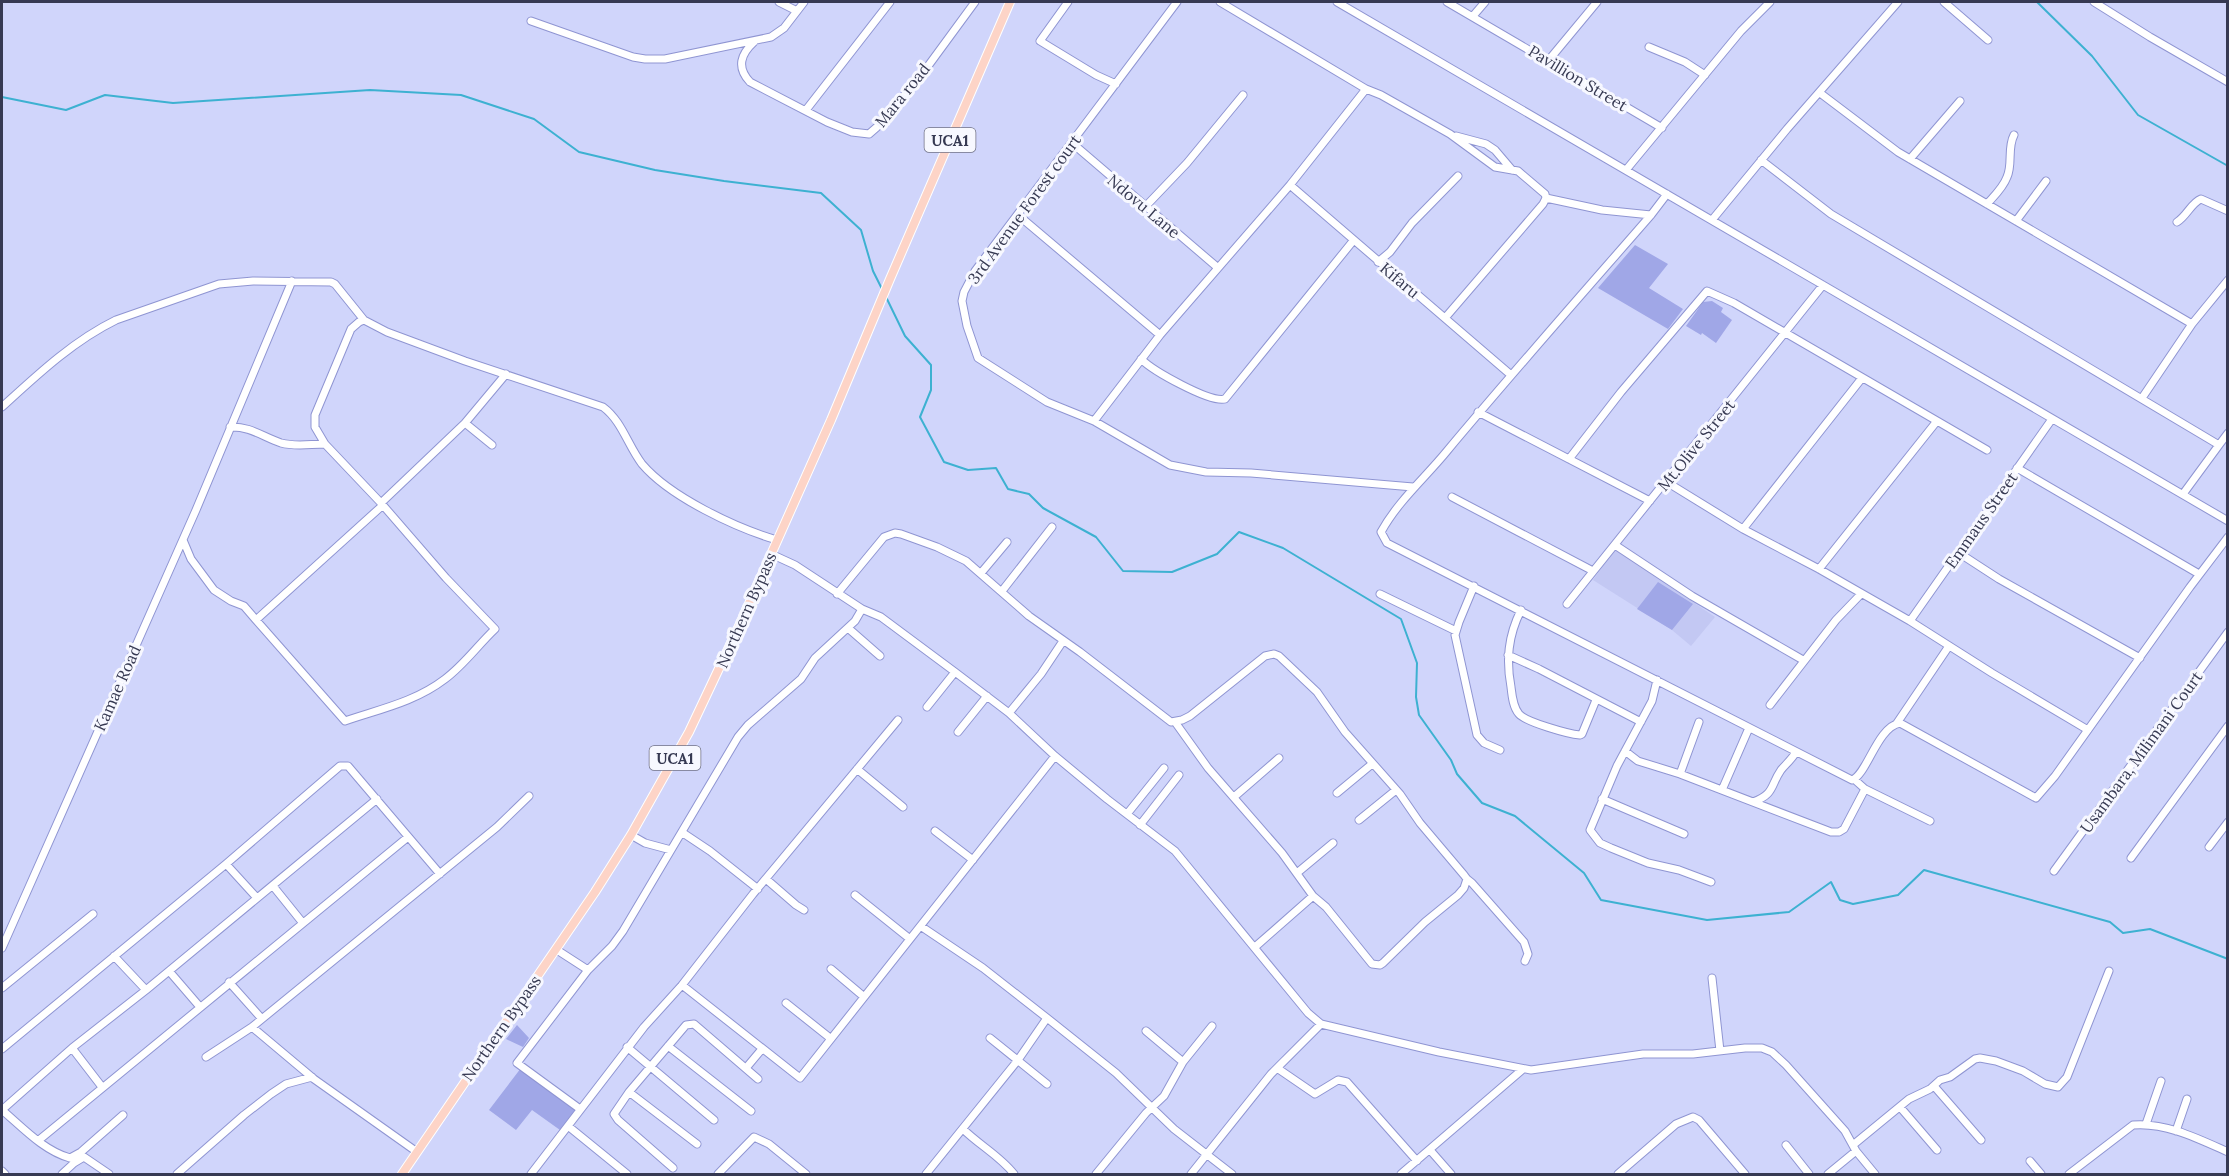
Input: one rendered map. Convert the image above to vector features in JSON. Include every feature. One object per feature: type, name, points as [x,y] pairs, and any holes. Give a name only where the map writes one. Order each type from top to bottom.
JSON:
[{"type":"main road","name":"Northern Bypass","points":[[402,1174],[557,950],[632,835],[689,732],[771,554],[1010,2]]},
{"type":"street","points":[[779,2],[797,11]]},
{"type":"street","points":[[531,21],[633,57],[665,59],[718,47],[754,42],[777,34],[804,2]]},
{"type":"street","points":[[754,42],[745,50],[741,61],[747,79],[758,87],[806,110],[890,2]]},
{"type":"street","name":"Mara road","points":[[806,110],[852,132],[864,134],[872,132],[920,77],[975,2]]},
{"type":"street","points":[[1068,2],[1040,41],[1095,75],[1116,84]]},
{"type":"street","name":"3rd Avenue Forest court","points":[[1177,2],[975,271],[962,301],[974,350],[985,364],[1047,402],[1094,421],[1177,468],[1413,487]]},
{"type":"street","points":[[1220,2],[1366,89],[1450,134],[1495,167],[1512,170],[1528,178],[1545,194],[1546,198]]},
{"type":"street","points":[[1337,2],[2228,521]]},
{"type":"street","name":"Pavillion Street","points":[[1447,2],[1662,129]]},
{"type":"street","points":[[1473,16],[1485,2]]},
{"type":"street","points":[[1548,61],[1597,2]]},
{"type":"street","points":[[1626,170],[1741,31],[1770,2]]},
{"type":"street","points":[[1712,220],[1854,50],[1898,2]]},
{"type":"street","points":[[1944,2],[1988,40]]},
{"type":"street","points":[[2094,2],[2228,82]]},
{"type":"street","points":[[1649,47],[1685,62],[1705,75]]},
{"type":"street","points":[[1094,421],[1160,335],[1290,185],[1366,89]]},
{"type":"street","points":[[1820,93],[1910,159],[2192,324]]},
{"type":"street","points":[[1145,207],[1187,163],[1244,95]]},
{"type":"street","points":[[1910,159],[1960,101]]},
{"type":"street","points":[[1450,134],[1490,147],[1512,170]]},
{"type":"street","points":[[1987,204],[2008,177],[2010,145],[2014,135]]},
{"type":"street","name":"Ndovu Lane","points":[[1072,143],[1217,267]]},
{"type":"street","points":[[1761,160],[1831,214],[2219,445]]},
{"type":"street","points":[[1378,262],[1390,252],[1412,223],[1458,176]]},
{"type":"street","points":[[2016,221],[2046,181]]},
{"type":"street","name":"Kifaru","points":[[1290,185],[1353,242],[1511,375]]},
{"type":"street","points":[[1667,194],[1446,452],[1413,487],[1390,518],[1381,536],[1391,545],[1855,780],[1865,789],[1930,821]]},
{"type":"street","points":[[1546,198],[1622,213],[1651,214]]},
{"type":"street","points":[[1445,318],[1546,198]]},
{"type":"street","points":[[2176,222],[2186,215],[2195,202],[2201,199],[2228,211]]},
{"type":"street","points":[[1018,214],[1160,335]]},
{"type":"street","points":[[1141,359],[1158,372],[1206,397],[1225,399],[1353,242]]},
{"type":"street","points":[[2142,398],[2192,324],[2228,280]]},
{"type":"street","name":"Kamae Road","points":[[2,948],[183,540],[292,281]]},
{"type":"street","points":[[2,407],[62,355],[100,328],[116,320],[219,284],[330,282],[335,284],[364,320],[387,332],[603,407],[614,417],[642,463],[667,484],[705,510],[777,540]]},
{"type":"street","name":"Mt.Olive Street","points":[[1567,604],[1823,285]]},
{"type":"street","points":[[1569,459],[1621,392],[1707,291],[1786,333],[1986,450]]},
{"type":"street","points":[[183,540],[191,559],[214,590],[244,606],[345,721],[407,702],[445,680],[479,648],[495,629],[325,444],[315,427],[315,415],[351,329],[364,320]]},
{"type":"street","points":[[256,620],[382,504],[465,423],[507,374]]},
{"type":"street","points":[[1743,529],[1862,378]]},
{"type":"street","points":[[1478,412],[1650,501]]},
{"type":"street","name":"Emmaus Street","points":[[1910,621],[2052,419]]},
{"type":"street","points":[[1819,569],[1938,422]]},
{"type":"street","points":[[465,423],[492,445]]},
{"type":"street","points":[[230,427],[247,428],[282,443],[301,446],[325,444]]},
{"type":"street","points":[[2183,494],[2228,433]]},
{"type":"street","points":[[2017,468],[2199,574]]},
{"type":"street","points":[[1665,482],[1743,529],[1910,621],[2088,730]]},
{"type":"street","points":[[1452,497],[1593,571]]},
{"type":"street","points":[[1002,591],[1052,527]]},
{"type":"street","points":[[837,594],[874,547],[884,537],[894,533],[937,547],[966,561],[1029,616],[1166,719],[1175,722],[1208,768],[1372,964],[1380,965],[1425,922],[1458,895],[1467,879]]},
{"type":"street","points":[[1897,723],[2036,798],[2052,780],[2228,537]]},
{"type":"street","points":[[981,573],[1007,542]]},
{"type":"street","points":[[1615,545],[1692,596],[1803,660]]},
{"type":"street","points":[[1959,553],[1999,579],[2140,658]]},
{"type":"street","points":[[771,554],[795,565],[862,609],[881,617],[956,672],[1009,713],[1055,756],[1175,851],[1308,1013],[1321,1024],[1376,1039],[1523,1069],[1542,1069],[1643,1054],[1683,1054],[1762,1048],[1772,1052],[1786,1065],[1845,1131],[1875,1174]]},
{"type":"street","points":[[1474,586],[1456,631],[1456,644],[1477,735],[1484,743],[1500,750]]},
{"type":"street","points":[[1380,594],[1456,631]]},
{"type":"street","points":[[1770,705],[1803,660],[1861,594]]},
{"type":"street","points":[[580,1109],[517,1063],[588,970],[623,931],[738,737],[748,725],[801,679],[815,658],[855,621],[862,609]]},
{"type":"street","points":[[1521,610],[1510,638],[1508,675],[1514,705],[1523,718],[1562,732],[1580,735],[1596,700]]},
{"type":"street","points":[[848,628],[880,656]]},
{"type":"street","name":"Usambara, Milimani Court","points":[[2054,871],[2228,632]]},
{"type":"street","points":[[1009,713],[1064,641]]},
{"type":"street","points":[[1855,780],[1870,753],[1887,731],[1897,723],[1949,646]]},
{"type":"street","points":[[1175,722],[1190,716],[1260,659],[1274,654],[1285,660],[1317,692],[1345,732],[1396,790],[1467,879],[1524,942],[1528,954],[1525,961]]},
{"type":"street","points":[[1508,655],[1641,722]]},
{"type":"street","points":[[927,707],[956,672]]},
{"type":"street","points":[[1657,680],[1655,694],[1602,799],[1590,830],[1600,843],[1644,861],[1712,882]]},
{"type":"street","points":[[958,732],[987,696]]},
{"type":"street","points":[[531,1174],[627,1047],[682,985],[766,879],[898,720]]},
{"type":"street","points":[[1680,774],[1699,722]]},
{"type":"street","points":[[2131,858],[2228,726]]},
{"type":"street","points":[[1722,790],[1749,728]]},
{"type":"street","points":[[1625,751],[1638,761],[1680,774],[1836,833],[1844,829],[1865,789]]},
{"type":"street","points":[[1753,802],[1768,795],[1782,769],[1796,752]]},
{"type":"street","points":[[682,985],[800,1078],[863,996],[922,927],[1055,756]]},
{"type":"street","points":[[1234,797],[1279,758]]},
{"type":"street","points":[[1336,793],[1372,764]]},
{"type":"street","points":[[2,1049],[226,864],[340,766],[348,766],[440,874]]},
{"type":"street","points":[[1127,814],[1164,768]]},
{"type":"street","points":[[857,769],[903,807]]},
{"type":"street","points":[[1140,825],[1179,775]]},
{"type":"street","points":[[1359,820],[1396,790]]},
{"type":"street","points":[[206,1057],[252,1027],[497,827],[529,796]]},
{"type":"street","points":[[1602,799],[1684,834]]},
{"type":"street","points":[[123,1115],[81,1152],[70,1158],[62,1156],[39,1140],[2,1110],[72,1048],[377,800]]},
{"type":"street","points":[[2209,847],[2228,822]]},
{"type":"street","points":[[935,831],[973,860]]},
{"type":"street","points":[[683,833],[711,851],[758,889]]},
{"type":"street","points":[[632,835],[645,843],[671,850]]},
{"type":"street","points":[[39,1140],[408,837]]},
{"type":"street","points":[[1297,873],[1333,843]]},
{"type":"street","points":[[226,864],[257,898]]},
{"type":"street","points":[[766,879],[795,905],[804,910]]},
{"type":"street","points":[[273,886],[302,922]]},
{"type":"street","points":[[855,895],[910,939]]},
{"type":"street","points":[[1255,947],[1313,896]]},
{"type":"street","points":[[2,988],[93,914]]},
{"type":"street","points":[[922,927],[983,968],[1047,1018],[1116,1073],[1174,1129],[1232,1174]]},
{"type":"street","points":[[557,950],[588,970]]},
{"type":"street","points":[[114,956],[146,990]]},
{"type":"street","points":[[831,969],[863,996]]},
{"type":"street","points":[[169,971],[200,1007]]},
{"type":"street","points":[[1828,1174],[1909,1099],[1980,1058],[2023,1071],[2045,1084],[2058,1087],[2067,1077],[2109,971]]},
{"type":"street","points":[[1712,978],[1719,1051]]},
{"type":"street","points":[[229,982],[261,1019]]},
{"type":"street","points":[[786,1003],[830,1038]]},
{"type":"street","points":[[926,1174],[1018,1060],[1047,1018]]},
{"type":"street","points":[[673,1168],[615,1116],[614,1112],[686,1025],[691,1023],[758,1079]]},
{"type":"street","points":[[1191,1174],[1277,1068],[1321,1024]]},
{"type":"street","points":[[1096,1174],[1146,1113],[1164,1096],[1183,1062],[1212,1026]]},
{"type":"street","points":[[252,1027],[312,1077],[417,1152]]},
{"type":"street","points":[[1146,1030],[1157,1042],[1183,1062]]},
{"type":"street","points":[[990,1038],[1047,1084]]},
{"type":"street","points":[[668,1046],[752,1111]]},
{"type":"street","points":[[627,1047],[714,1120]]},
{"type":"street","points":[[72,1048],[102,1087]]},
{"type":"street","points":[[746,1068],[762,1049]]},
{"type":"street","points":[[1277,1068],[1315,1094],[1338,1080],[1347,1082],[1417,1161]]},
{"type":"street","points":[[1401,1174],[1523,1069]]},
{"type":"street","points":[[177,1174],[271,1094],[286,1084],[312,1077]]},
{"type":"street","points":[[2146,1124],[2161,1081]]},
{"type":"street","points":[[1934,1086],[1981,1140]]},
{"type":"street","points":[[629,1092],[697,1144]]},
{"type":"street","points":[[2176,1131],[2187,1100]]},
{"type":"street","points":[[1900,1107],[1937,1150]]},
{"type":"street","points":[[1618,1174],[1676,1124],[1693,1117],[1699,1120],[1745,1174]]},
{"type":"street","points":[[2069,1174],[2133,1125],[2146,1124],[2176,1131],[2228,1152]]},
{"type":"street","points":[[568,1126],[627,1174]]},
{"type":"street","points":[[963,1128],[1014,1174]]},
{"type":"street","points":[[718,1174],[754,1137],[769,1144],[807,1174]]},
{"type":"street","points":[[1786,1145],[1809,1174]]},
{"type":"street","points":[[1430,1150],[1451,1174]]},
{"type":"street","points":[[62,1174],[84,1157],[109,1174]]},
{"type":"street","points":[[2030,1161],[2041,1174]]},
{"type":"shaded area","points":[[1635,245],[1668,264],[1649,288],[1683,309],[1668,329],[1598,288]]},
{"type":"shaded area","points":[[1712,301],[1723,308],[1721,312],[1732,320],[1716,343],[1686,326],[1703,302]]},
{"type":"shaded area","points":[[1615,549],[1715,617],[1691,646],[1672,630],[1593,580]]},
{"type":"shaded area","points":[[1658,582],[1693,604],[1672,630],[1637,609]]},
{"type":"shaded area","points":[[517,1025],[529,1038],[523,1047],[506,1039]]},
{"type":"shaded area","points":[[521,1068],[576,1109],[560,1130],[532,1110],[516,1130],[489,1110]]},
{"type":"waterway","points":[[2037,2],[2092,56],[2138,115],[2228,166]]},
{"type":"waterway","points":[[2,97],[66,110],[105,95],[173,103],[370,90],[461,95],[534,119],[579,152],[655,170],[821,193],[861,230],[873,271],[882,289]]},
{"type":"waterway","points":[[886,297],[905,336],[931,365],[931,390],[920,417],[944,462],[968,470],[996,468],[1008,489],[1029,494],[1043,508],[1096,537],[1123,571],[1172,572],[1217,554],[1239,532],[1283,548],[1401,619],[1417,663],[1416,697],[1419,715],[1451,760],[1457,774],[1482,803],[1515,816],[1584,873],[1601,900],[1707,920],[1789,912],[1831,882],[1840,900],[1853,904],[1898,895],[1924,870],[2110,922],[2123,933],[2150,929],[2228,959]]}]
